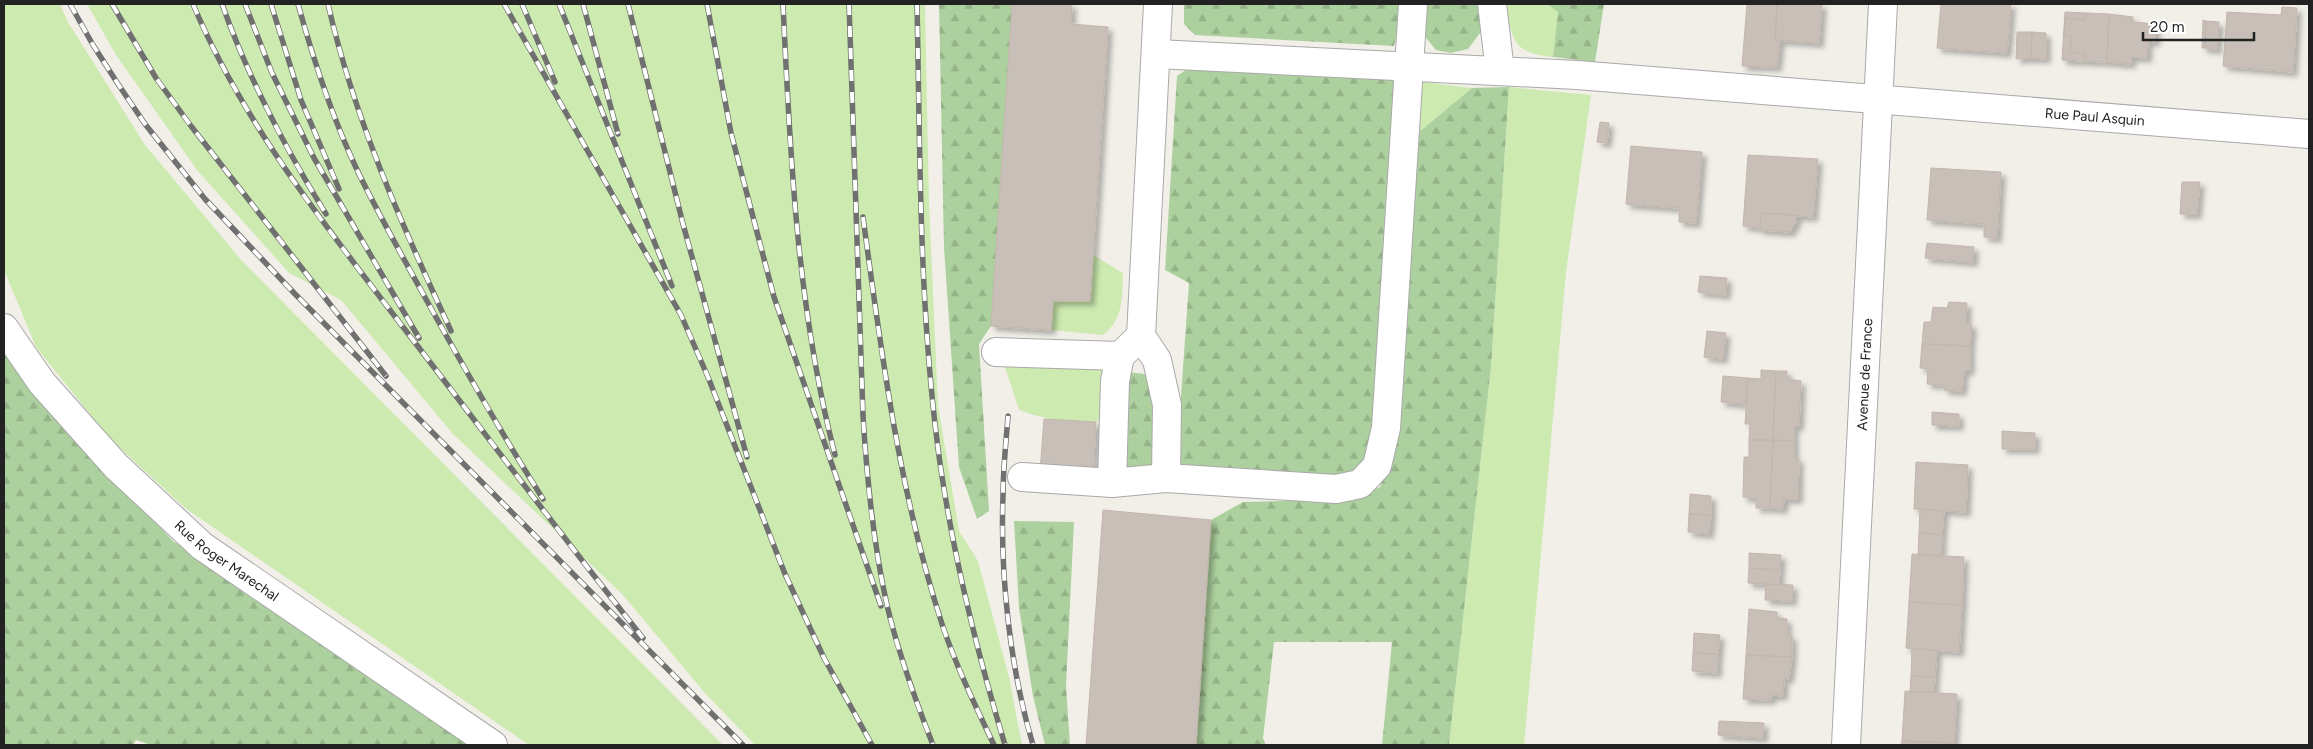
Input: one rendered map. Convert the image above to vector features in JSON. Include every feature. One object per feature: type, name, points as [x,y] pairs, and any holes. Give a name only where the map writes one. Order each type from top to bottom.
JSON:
[{"type":"street","points":[[1158,4],[1157,54],[1141,336],[1157,360],[1167,405],[1166,478]]},
{"type":"street","points":[[1022,477],[1112,483],[1166,478],[1336,489],[1360,484],[1377,466],[1386,428],[1413,4]]},
{"type":"street","points":[[1492,4],[1500,71]]},
{"type":"street","name":"Avenue de France","points":[[1846,745],[1883,4]]},
{"type":"street","name":"Rue Paul Asquin","points":[[1157,54],[1577,74],[2309,134]]},
{"type":"street","name":"Rue Roger Marechal","points":[[4,328],[42,383],[116,466],[202,546],[493,745]]},
{"type":"street","points":[[1112,483],[1114,381],[1120,356],[1141,336]]},
{"type":"street","points":[[996,352],[1120,356]]},
{"type":"green space","points":[[4,4],[60,4],[68,22],[145,145],[242,261],[723,745],[529,745],[185,508],[109,438],[36,347],[4,270]]},
{"type":"green space","points":[[87,4],[925,4],[929,202],[938,405],[959,531],[978,561],[1009,677],[1022,745],[755,745],[704,692],[622,594],[452,433],[341,300],[289,273],[197,170],[116,55]]},
{"type":"green space","points":[[939,4],[1012,4],[991,326],[979,344],[989,511],[977,519],[959,467],[944,247]]},
{"type":"green space","points":[[1184,4],[1403,4],[1403,8],[1394,46],[1195,35],[1184,24]]},
{"type":"green space","points":[[1425,4],[1480,4],[1483,29],[1468,49],[1451,53],[1436,50],[1426,38]]},
{"type":"green space","points":[[1506,4],[1547,4],[1558,12],[1553,57],[1530,52],[1517,43],[1510,27]]},
{"type":"green space","points":[[1547,4],[1604,4],[1595,62],[1553,57],[1558,12]]},
{"type":"green space","points":[[1194,64],[1394,75],[1378,426],[1372,461],[1357,475],[1331,480],[1176,467],[1189,283],[1165,270],[1177,76]]},
{"type":"green space","points":[[1422,82],[1472,88],[1419,132]]},
{"type":"green space","points":[[1509,87],[1591,95],[1566,272],[1524,745],[1449,745],[1491,367]]},
{"type":"green space","points":[[1509,87],[1491,367],[1449,745],[1382,745],[1392,642],[1274,642],[1263,738],[1266,745],[1196,745],[1211,520],[1243,502],[1356,499],[1380,487],[1396,450],[1419,132],[1472,88]]},
{"type":"green space","points":[[1093,255],[1123,273],[1120,307],[1115,322],[1103,335],[1051,330],[1053,301],[1090,301]]},
{"type":"green space","points":[[4,350],[79,442],[173,541],[473,745],[151,745],[136,740],[133,745],[4,745]]},
{"type":"green space","points":[[1003,361],[1103,364],[1107,420],[1096,422],[1062,421],[1040,417],[1019,410]]},
{"type":"green space","points":[[1126,372],[1154,375],[1154,470],[1120,473]]},
{"type":"green space","points":[[1014,521],[1074,522],[1066,686],[1070,745],[1045,745],[1033,696],[1019,608]]},
{"type":"building","points":[[1012,4],[1072,4],[1071,24],[1108,27],[1090,301],[1053,301],[1051,330],[991,326]]},
{"type":"building","points":[[1747,4],[1777,4],[1775,40],[1780,40],[1777,67],[1742,66]]},
{"type":"building","points":[[1777,4],[1822,4],[1819,43],[1775,40]]},
{"type":"building","points":[[1941,4],[2011,4],[2007,53],[1937,48]]},
{"type":"building","points":[[2282,7],[2297,8],[2293,72],[2223,66],[2227,12],[2281,15]]},
{"type":"building","points":[[2065,12],[2087,13],[2085,20],[2065,18],[2064,36],[2072,37],[2070,52],[2085,54],[2085,61],[2062,60]]},
{"type":"building","points":[[2087,13],[2109,14],[2107,62],[2085,61],[2085,54],[2070,52],[2072,37],[2064,36],[2065,18],[2085,20]]},
{"type":"building","points":[[2109,14],[2133,17],[2133,22],[2156,24],[2155,42],[2148,41],[2147,58],[2131,57],[2131,64],[2107,62]]},
{"type":"building","points":[[2203,20],[2206,21],[2205,48],[2202,48]]},
{"type":"building","points":[[2206,21],[2219,22],[2217,50],[2205,48]]},
{"type":"building","points":[[2017,32],[2032,32],[2031,58],[2016,59]]},
{"type":"building","points":[[2032,32],[2046,33],[2046,59],[2031,58]]},
{"type":"building","points":[[1600,122],[1609,123],[1607,143],[1597,142]]},
{"type":"building","points":[[1631,146],[1702,152],[1696,223],[1679,222],[1679,208],[1626,204]]},
{"type":"building","points":[[1748,155],[1818,159],[1813,217],[1761,213],[1760,228],[1743,226]]},
{"type":"building","points":[[1931,168],[2001,172],[1997,238],[1984,237],[1984,224],[1927,220]]},
{"type":"building","points":[[2182,182],[2200,182],[2197,214],[2180,214]]},
{"type":"building","points":[[1761,213],[1797,215],[1796,222],[1790,232],[1760,230]]},
{"type":"building","points":[[1927,243],[1974,247],[1973,262],[1925,258]]},
{"type":"building","points":[[1700,276],[1727,278],[1726,295],[1698,292]]},
{"type":"building","points":[[1949,302],[1967,303],[1966,324],[1972,324],[1970,346],[1922,344],[1924,322],[1931,322],[1933,307],[1947,308]]},
{"type":"building","points":[[1707,331],[1726,333],[1723,359],[1704,357]]},
{"type":"building","points":[[1922,344],[1970,346],[1970,370],[1964,371],[1962,391],[1944,390],[1944,385],[1927,384],[1928,369],[1920,368]]},
{"type":"building","points":[[1761,370],[1776,371],[1773,440],[1749,440],[1750,424],[1745,424],[1748,378],[1761,379]]},
{"type":"building","points":[[1776,371],[1787,371],[1787,379],[1801,381],[1799,426],[1794,426],[1794,441],[1773,440]]},
{"type":"building","points":[[1723,376],[1748,378],[1746,404],[1721,402]]},
{"type":"building","points":[[1932,412],[1959,414],[1959,426],[1932,425]]},
{"type":"building","points":[[1044,419],[1096,422],[1093,475],[1040,471]]},
{"type":"building","points":[[2002,431],[2035,433],[2035,449],[2002,449]]},
{"type":"building","points":[[1749,440],[1773,440],[1770,508],[1756,508],[1756,498],[1743,497],[1744,457],[1749,457]]},
{"type":"building","points":[[1773,440],[1794,441],[1794,459],[1799,458],[1798,499],[1784,499],[1783,509],[1770,508]]},
{"type":"building","points":[[1916,462],[1968,465],[1966,512],[1914,509]]},
{"type":"building","points":[[1690,494],[1711,496],[1711,515],[1689,514]]},
{"type":"building","points":[[1920,509],[1944,511],[1942,535],[1919,533]]},
{"type":"building","points":[[1103,510],[1211,520],[1196,745],[1086,745]]},
{"type":"building","points":[[1689,514],[1711,515],[1709,534],[1688,532]]},
{"type":"building","points":[[1919,533],[1942,535],[1941,556],[1918,555]]},
{"type":"building","points":[[1749,553],[1781,555],[1780,570],[1749,568]]},
{"type":"building","points":[[1912,554],[1964,557],[1962,605],[1909,602]]},
{"type":"building","points":[[1749,568],[1780,570],[1779,585],[1748,583]]},
{"type":"building","points":[[1766,584],[1793,585],[1792,601],[1765,600]]},
{"type":"building","points":[[1909,602],[1962,605],[1959,652],[1906,648]]},
{"type":"building","points":[[1749,609],[1777,612],[1777,618],[1787,619],[1787,635],[1792,636],[1792,657],[1746,655]]},
{"type":"building","points":[[1694,633],[1720,635],[1718,654],[1693,653]]},
{"type":"building","points":[[1912,649],[1937,650],[1935,677],[1911,676]]},
{"type":"building","points":[[1693,653],[1718,654],[1717,673],[1692,671]]},
{"type":"building","points":[[1746,655],[1792,657],[1789,679],[1784,678],[1783,696],[1772,695],[1771,700],[1743,699]]},
{"type":"building","points":[[1911,676],[1935,677],[1934,692],[1910,692]]},
{"type":"building","points":[[1905,691],[1957,694],[1954,743],[1902,741]]},
{"type":"building","points":[[1719,721],[1764,723],[1763,738],[1718,735]]},
{"type":"building","points":[[1902,741],[1954,743],[1954,745],[1901,745]]},
{"type":"railway","points":[[70,4],[93,45],[145,124],[205,199],[295,294],[743,745]]},
{"type":"railway","points":[[112,4],[156,78],[191,126],[386,376]]},
{"type":"railway","points":[[193,4],[214,50],[238,94],[292,179],[556,527],[643,638]]},
{"type":"railway","points":[[222,4],[243,58],[268,112],[326,214]]},
{"type":"railway","points":[[245,4],[272,73],[314,158],[419,338]]},
{"type":"railway","points":[[271,4],[301,100],[339,189]]},
{"type":"railway","points":[[298,4],[325,90],[359,174],[392,238],[455,351],[543,499]]},
{"type":"railway","points":[[328,4],[351,88],[365,130],[397,211],[451,331]]},
{"type":"railway","points":[[504,4],[681,315],[708,377],[785,574],[824,658],[872,745]]},
{"type":"railway","points":[[522,4],[555,82]]},
{"type":"railway","points":[[559,4],[672,286]]},
{"type":"railway","points":[[583,4],[618,134]]},
{"type":"railway","points":[[628,4],[683,224],[747,457]]},
{"type":"railway","points":[[707,4],[731,133],[774,297],[881,606]]},
{"type":"railway","points":[[783,4],[797,231],[812,344],[822,400],[835,455]]},
{"type":"railway","points":[[849,4],[863,416],[871,511],[882,582],[891,623],[907,676],[933,745]]},
{"type":"railway","points":[[917,4],[923,266],[935,424],[954,545],[972,626],[1005,745]]},
{"type":"railway","points":[[863,217],[885,372],[915,527],[928,578],[948,642],[994,745]]},
{"type":"railway","points":[[1008,416],[1002,527],[1005,590],[1018,685],[1033,745]]}]
